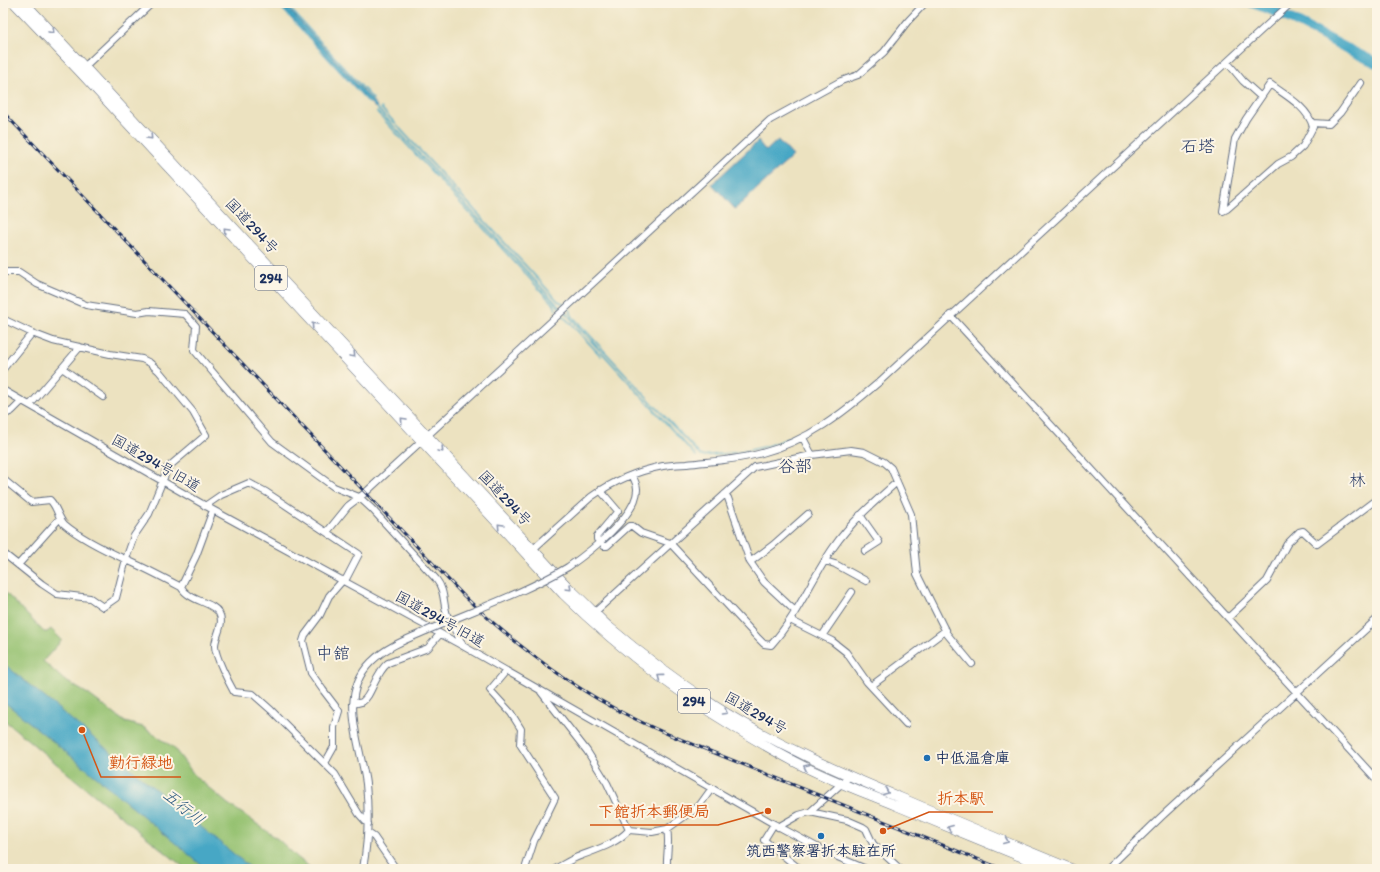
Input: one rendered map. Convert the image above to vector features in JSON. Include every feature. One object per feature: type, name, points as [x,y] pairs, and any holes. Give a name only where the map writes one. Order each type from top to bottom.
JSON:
[{"type":"highway","name":"国道294号","points":[[14,3],[82,68]]},
{"type":"highway","name":"国道294号","points":[[25,3],[82,68],[530,552],[594,613],[652,662],[716,707],[799,753],[850,776],[1072,869]]},
{"type":"highway","name":"国道294号","points":[[530,552],[563,594],[588,618],[669,684],[712,714],[796,762],[842,783],[1051,869]]},
{"type":"street","points":[[82,68],[152,3]]},
{"type":"street","points":[[327,532],[348,506],[365,493],[424,437],[770,120],[841,81],[858,75],[884,52],[908,21],[925,3]]},
{"type":"street","points":[[530,552],[581,505],[600,490],[632,475],[663,466],[738,458],[775,449],[803,438],[847,410],[1291,3]]},
{"type":"street","points":[[1226,62],[1243,81],[1261,97]]},
{"type":"street","points":[[1312,123],[1329,124],[1340,113],[1361,83]]},
{"type":"street","points":[[1270,84],[1302,109],[1312,123],[1313,127],[1303,146],[1292,157],[1278,164],[1233,204],[1222,211],[1235,139],[1244,122],[1270,84]]},
{"type":"street","points":[[3,272],[19,272],[37,284],[86,305],[137,313],[149,311],[185,314],[196,326],[194,350],[272,442],[334,487],[359,497],[372,509],[440,584],[447,614],[463,646]]},
{"type":"street","points":[[950,315],[1377,780]]},
{"type":"street","points":[[3,318],[32,333],[53,340],[80,347],[142,359],[150,363],[159,371],[193,412],[206,435],[166,469],[149,514],[134,536],[116,598],[103,607],[90,598],[57,594],[3,552]]},
{"type":"street","points":[[3,369],[32,333]]},
{"type":"street","points":[[30,405],[80,347]]},
{"type":"street","points":[[62,368],[103,397]]},
{"type":"street","name":"国道294号旧道","points":[[3,390],[205,506],[344,580],[463,646],[776,825],[826,852],[866,869]]},
{"type":"street","points":[[3,415],[12,411],[22,401]]},
{"type":"street","points":[[803,438],[812,455]]},
{"type":"street","points":[[594,613],[755,466],[812,455],[851,450],[864,452],[884,462],[891,468],[911,514],[917,574],[946,630],[972,664]]},
{"type":"street","points":[[363,869],[368,833],[366,783],[353,716],[353,704],[358,682],[370,663],[392,646],[528,588],[568,567],[591,550],[627,515],[636,497],[637,489],[632,475]]},
{"type":"street","points":[[3,479],[31,502],[50,500],[65,524],[87,539],[182,587],[185,594],[214,608],[219,613],[221,621],[215,648],[227,680],[234,692],[253,694],[325,763],[334,774],[359,814],[368,824]]},
{"type":"street","points":[[604,546],[607,546],[629,526],[632,526],[641,533],[670,544],[764,644],[771,645],[790,620],[832,548],[860,515],[897,482]]},
{"type":"street","points":[[205,506],[221,495],[249,483],[266,492],[359,554],[344,580],[329,596],[320,615],[305,635],[303,641],[312,673],[339,711],[334,727],[334,747],[325,763]]},
{"type":"street","points":[[597,539],[597,536],[618,511],[600,490]]},
{"type":"street","points":[[725,494],[728,498],[750,562],[764,582],[795,611]]},
{"type":"street","points":[[1228,618],[1268,581],[1287,544],[1299,532],[1303,531],[1317,544],[1377,499]]},
{"type":"street","points":[[182,587],[196,556],[213,510]]},
{"type":"street","points":[[750,562],[773,545],[808,514]]},
{"type":"street","points":[[860,515],[879,542],[865,551]]},
{"type":"street","points":[[18,565],[60,518]]},
{"type":"street","points":[[825,561],[835,564],[866,582]]},
{"type":"street","points":[[822,636],[852,592]]},
{"type":"street","points":[[1107,869],[1167,811],[1377,619]]},
{"type":"street","points":[[790,620],[832,641],[846,652],[871,686],[906,724]]},
{"type":"street","points":[[871,686],[946,630]]},
{"type":"street","points":[[353,704],[360,702],[368,696],[383,667],[388,663],[428,648],[440,634]]},
{"type":"street","points":[[506,671],[490,690],[502,702],[521,729],[520,744],[555,798],[534,841],[525,869]]},
{"type":"street","points":[[539,689],[587,751],[607,783],[629,830]]},
{"type":"street","points":[[810,812],[850,776]]},
{"type":"street","points":[[629,830],[652,832],[667,829],[699,806],[712,788]]},
{"type":"street","points":[[802,869],[796,866],[764,840],[776,825],[810,812],[843,818],[863,827],[866,829],[873,844],[900,869]]},
{"type":"street","points":[[667,829],[669,838],[666,860],[667,869]]},
{"type":"street","points":[[555,869],[578,856],[615,842],[623,837],[629,830]]},
{"type":"street","points":[[368,833],[374,837],[396,869]]},
{"type":"street","points":[[847,869],[852,863]]},
{"type":"green space","points":[[3,590],[44,632],[51,629],[62,640],[43,661],[64,680],[88,694],[125,722],[143,727],[173,747],[196,777],[228,804],[279,840],[312,869],[186,869],[3,719]]},
{"type":"water","points":[[278,3],[283,3],[377,106],[375,108]]},
{"type":"water","points":[[778,140],[793,156],[735,209],[712,184],[758,141],[766,151]]},
{"type":"water","points":[[3,663],[252,869],[206,869],[3,701]]},
{"type":"waterway","points":[[277,3],[369,103]]},
{"type":"waterway","points":[[285,3],[373,99]]},
{"type":"waterway","points":[[1252,3],[1288,18],[1377,63]]},
{"type":"waterway","points":[[376,107],[561,309]]},
{"type":"waterway","points":[[381,108],[558,301],[565,304]]},
{"type":"waterway","points":[[377,112],[554,305],[556,310]]},
{"type":"waterway","points":[[570,309],[572,316],[701,456],[741,452],[764,447],[795,436]]},
{"type":"waterway","points":[[565,312],[696,456]]},
{"type":"waterway","points":[[563,316],[601,356]]},
{"type":"railway","points":[[3,112],[464,596],[502,631],[543,663],[564,678],[608,705],[658,730],[1002,869]]},
{"type":"place","name":"勤行緑地","points":[[82,730]]},
{"type":"place","name":"中低温倉庫","points":[[927,758]]},
{"type":"place","name":"下館折本郵便局","points":[[768,811]]},
{"type":"place","name":"折本駅","points":[[883,831]]},
{"type":"place","name":"筑西警察署折本駐在所","points":[[821,836]]},
{"type":"district","name":"石塔","points":[[1198,146]]},
{"type":"district","name":"谷部","points":[[795,466]]},
{"type":"district","name":"林","points":[[1357,480]]},
{"type":"district","name":"中舘","points":[[333,653]]},
{"type":"water label","name":"五行川","points":[[184,807]]}]
